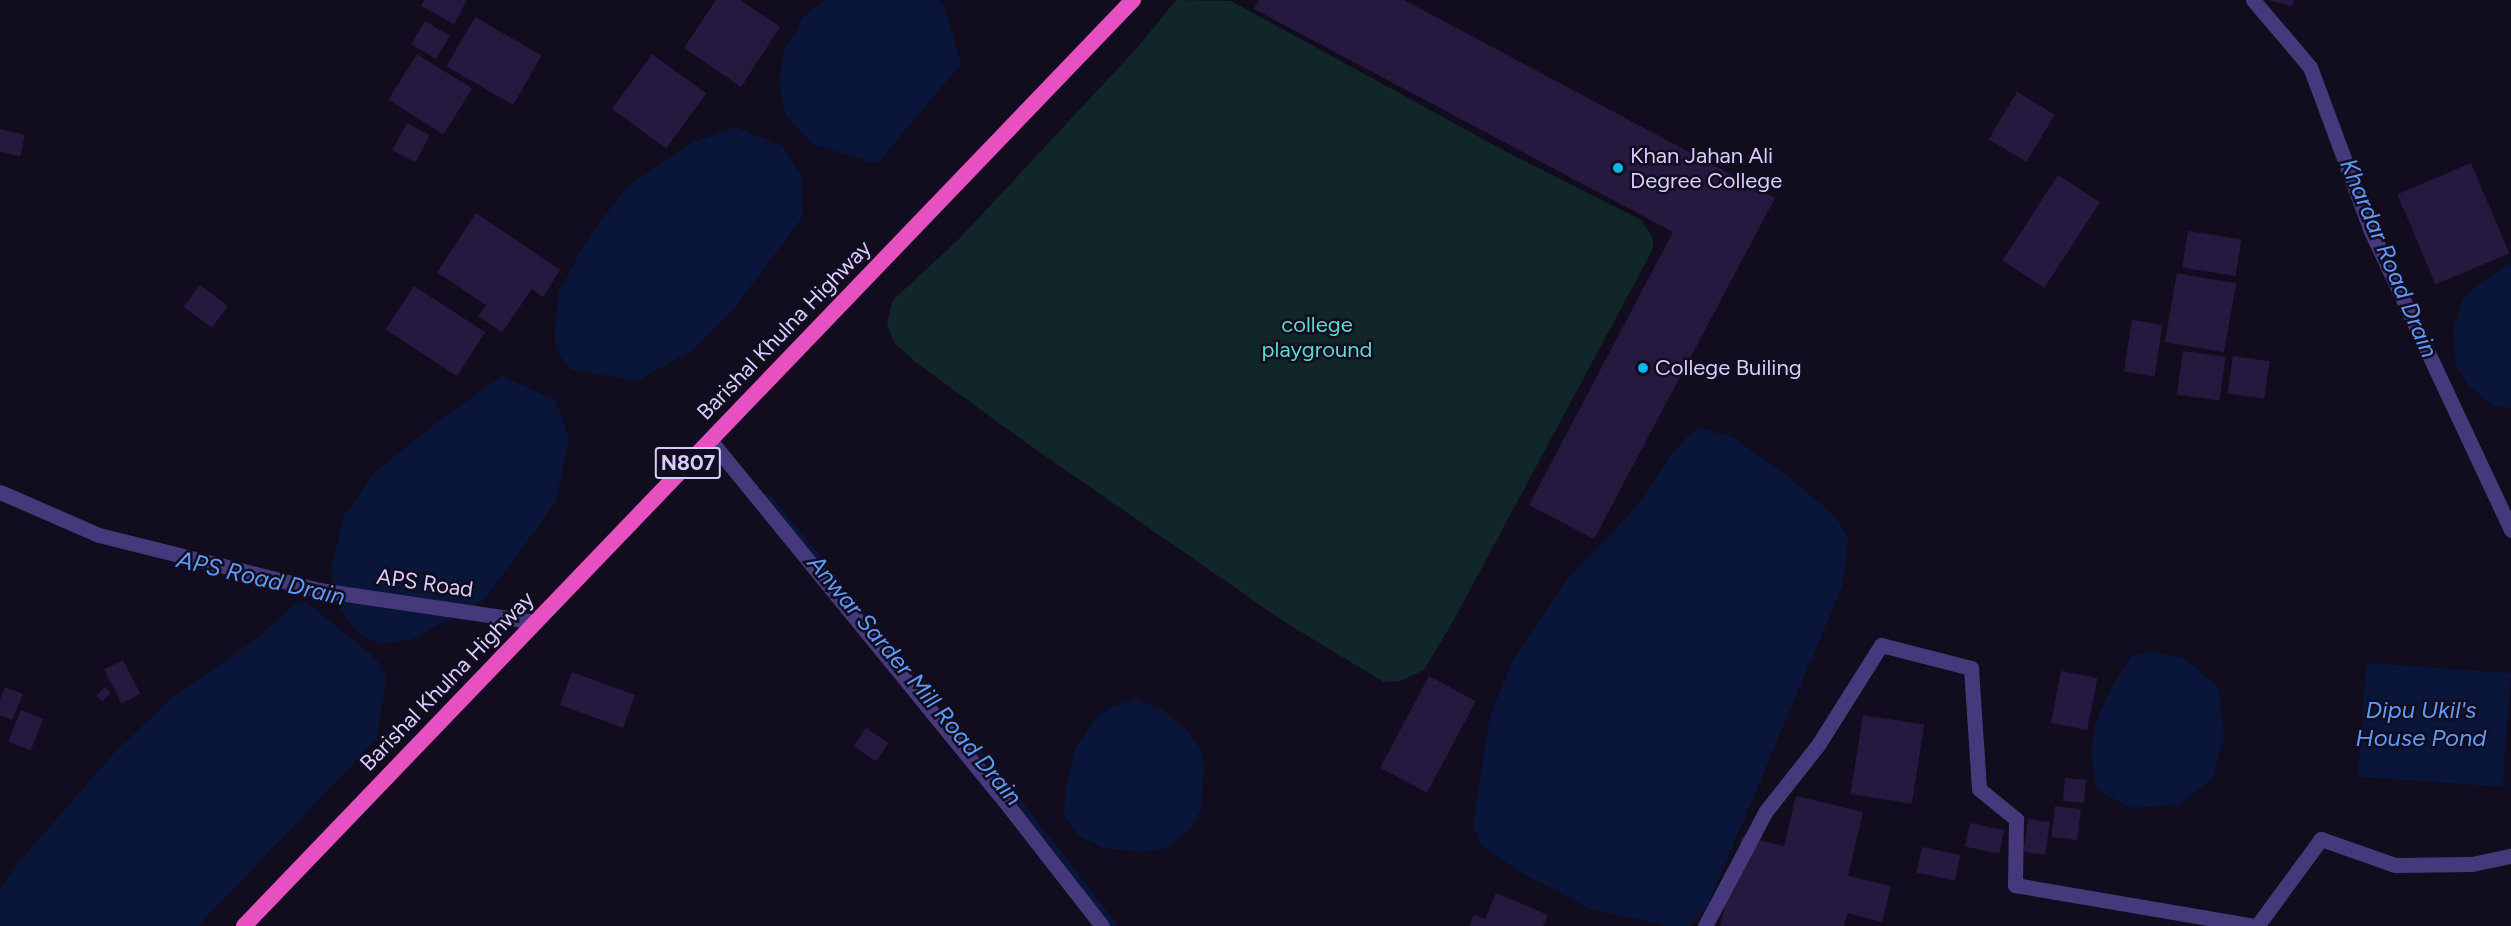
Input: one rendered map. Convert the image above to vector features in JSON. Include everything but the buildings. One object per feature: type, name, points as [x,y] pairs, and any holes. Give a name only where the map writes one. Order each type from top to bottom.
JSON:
[{"type":"highway","name":"Barishal Khulna Highway","points":[[244,926],[1133,0]]},
{"type":"street","points":[[2253,0],[2310,67],[2371,231],[2511,530]]},
{"type":"street","points":[[711,440],[999,794],[1102,926]]},
{"type":"street","name":"APS Road","points":[[0,492],[99,535],[319,590],[535,622]]},
{"type":"street","points":[[1705,926],[1766,811],[1818,745],[1881,645],[1971,668],[1979,789],[2016,819],[2015,885],[2257,926],[2321,839],[2395,865],[2472,864],[2511,856]]},
{"type":"green space","name":"college playground","points":[[1176,0],[1231,1],[1503,150],[1641,220],[1653,238],[1653,249],[1451,625],[1424,670],[1400,681],[1384,682],[1283,621],[1028,444],[918,364],[895,344],[887,324],[892,301],[959,239],[1138,47]]},
{"type":"water","points":[[826,0],[938,0],[945,8],[961,64],[877,164],[812,144],[787,117],[779,86],[783,54],[804,16]]},
{"type":"water","points":[[735,127],[783,146],[801,175],[803,216],[736,306],[693,350],[637,381],[572,370],[563,361],[554,340],[559,291],[591,233],[628,186],[694,142]]},
{"type":"water","points":[[2511,263],[2511,408],[2493,405],[2471,388],[2456,365],[2453,331],[2463,299],[2481,282]]},
{"type":"water","points":[[502,376],[555,400],[569,438],[555,503],[485,599],[411,640],[379,644],[358,633],[335,602],[331,568],[345,514],[375,472],[440,420]]},
{"type":"water","points":[[1699,428],[1732,437],[1780,470],[1834,515],[1848,537],[1843,584],[1708,905],[1690,926],[1669,926],[1591,909],[1520,872],[1481,846],[1473,825],[1490,716],[1514,658],[1571,574],[1619,526],[1647,493],[1668,458],[1688,436]]},
{"type":"water","points":[[306,602],[370,653],[381,666],[385,676],[385,689],[376,740],[198,926],[0,926],[0,888],[24,856],[116,751],[173,697],[256,639],[295,604]]},
{"type":"water","points":[[2148,651],[2184,658],[2219,688],[2224,737],[2212,780],[2179,804],[2132,808],[2097,790],[2091,754],[2096,722],[2110,690],[2132,656]]},
{"type":"water","name":"Dipu Ukil's House Pond","points":[[2366,663],[2511,673],[2503,787],[2358,777]]},
{"type":"water","points":[[1136,699],[1163,710],[1185,729],[1197,744],[1205,762],[1201,809],[1190,830],[1164,849],[1138,852],[1104,848],[1077,835],[1064,814],[1066,786],[1076,747],[1094,719],[1110,708]]},
{"type":"waterway","name":"Anwar Sarder Mill Road Drain","points":[[767,499],[837,584]]},
{"type":"waterway","name":"Anwar Sarder Mill Road Drain","points":[[946,717],[1008,791],[1112,926]]},
{"type":"place","name":"Khan Jahan Ali Degree College","points":[[1618,168]]},
{"type":"place","name":"College Builing","points":[[1643,368]]},
{"type":"water label","name":"Khardar Road Drain","points":[[2389,258]]},
{"type":"water label","name":"APS Road Drain","points":[[261,578]]}]
